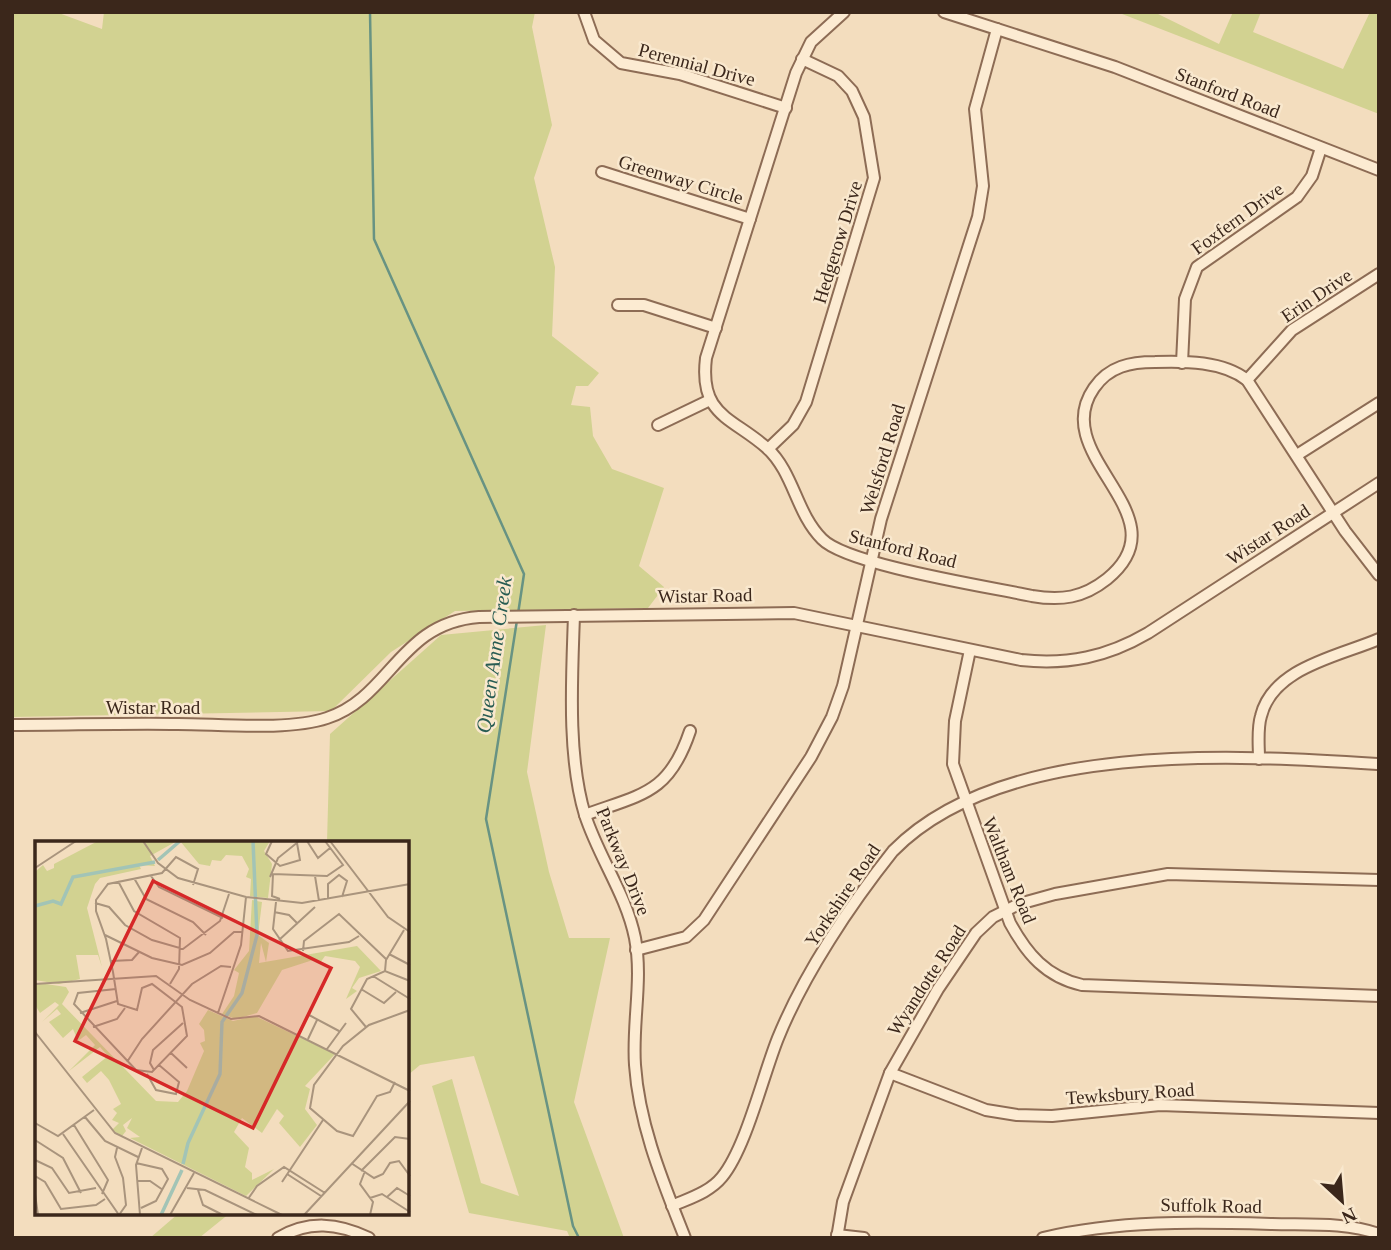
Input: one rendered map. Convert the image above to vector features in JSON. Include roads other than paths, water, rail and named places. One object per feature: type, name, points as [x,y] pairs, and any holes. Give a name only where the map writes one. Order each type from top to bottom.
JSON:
[{"type":"street","name":"Perennial Drive","points":[[584,12],[594,40],[621,63],[680,74],[786,108]]},
{"type":"street","name":"Stanford Road","points":[[944,12],[1115,67],[1379,170]]},
{"type":"street","points":[[658,425],[710,400],[704,375],[716,328],[802,59],[811,42],[840,13]]},
{"type":"street","name":"Welsford Road","points":[[636,950],[686,937],[704,920],[821,739],[843,686],[881,519],[978,217],[983,186],[975,109],[997,29]]},
{"type":"street","name":"Hedgerow Drive","points":[[768,449],[798,419],[806,402],[874,184],[864,117],[852,91],[838,76],[802,59]]},
{"type":"street","name":"Foxfern Drive","points":[[1182,363],[1185,299],[1197,267],[1297,197],[1312,176],[1321,148]]},
{"type":"street","name":"Greenway Circle","points":[[602,172],[750,219]]},
{"type":"street","name":"Erin Drive","points":[[1247,380],[1292,330],[1379,274]]},
{"type":"street","points":[[618,305],[644,305],[716,328]]},
{"type":"street","name":"Stanford Road","points":[[710,400],[730,424],[768,449],[788,476],[810,522],[823,540],[846,555],[1053,600],[1084,594],[1104,581],[1122,562],[1127,552],[1131,528],[1125,504],[1087,442],[1083,426],[1086,403],[1097,384],[1120,366],[1140,362],[1227,368],[1247,380]]},
{"type":"street","points":[[1247,380],[1379,575]]},
{"type":"street","points":[[1297,455],[1379,403]]},
{"type":"street","name":"Wistar Road","points":[[12,725],[270,724],[318,721],[355,702],[416,641],[437,627],[464,618],[794,613],[970,650],[1044,662],[1079,660],[1110,653],[1148,633],[1379,483]]},
{"type":"street","name":"Parkway Drive","points":[[574,615],[575,761],[585,815],[626,907],[636,950],[635,1064],[639,1098],[649,1140],[685,1238]]},
{"type":"street","points":[[1259,759],[1260,718],[1270,695],[1316,663],[1379,639]]},
{"type":"street","name":"Waltham Road","points":[[970,650],[955,721],[952,753],[964,800],[1004,910],[1020,942],[1040,965],[1060,978],[1082,985],[1379,996]]},
{"type":"street","points":[[585,815],[642,795],[663,782],[676,766],[690,732]]},
{"type":"street","name":"Yorkshire Road","points":[[672,1206],[714,1185],[732,1162],[792,1006],[878,869],[919,826],[964,800],[1040,778],[1123,762],[1161,758],[1379,764]]},
{"type":"street","name":"Wyandotte Road","points":[[837,1236],[843,1202],[890,1073],[911,1033],[962,953],[984,925],[1004,910],[1089,886],[1168,874],[1379,880]]},
{"type":"street","name":"Tewksbury Road","points":[[890,1073],[986,1110],[1017,1115],[1052,1116],[1160,1105],[1379,1113]]},
{"type":"street","name":"Suffolk Road","points":[[1043,1238],[1124,1224],[1172,1221],[1338,1225],[1379,1234]]},
{"type":"street","points":[[278,1238],[301,1228],[329,1225],[369,1238]]},
{"type":"street","points":[[837,1236],[864,1238]]},
{"type":"waterway","name":"Queen Anne Creek","points":[[370,12],[374,239],[524,574],[518,614]]},
{"type":"waterway","name":"Queen Anne Creek","points":[[517,620],[486,819],[573,1226],[579,1238]]}]
